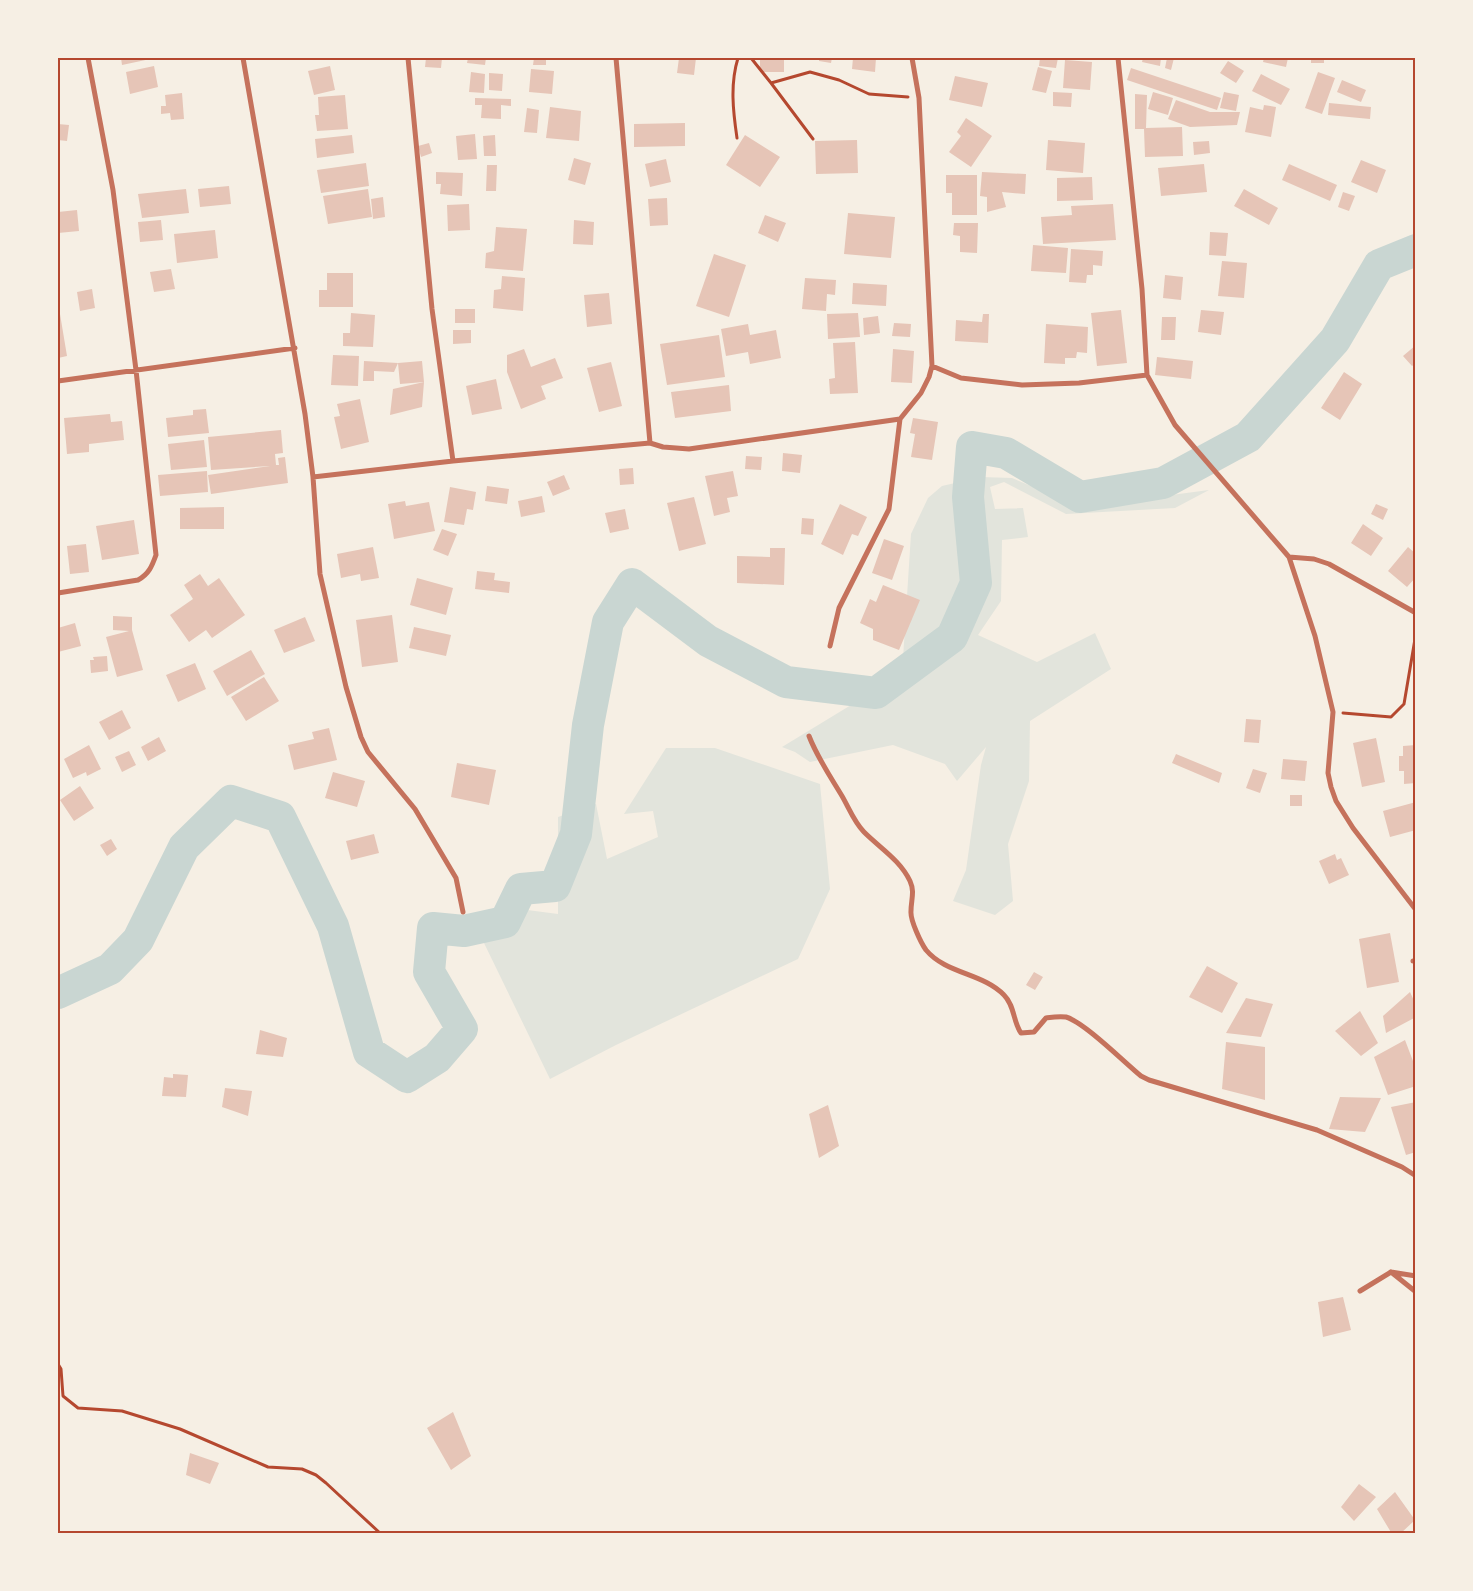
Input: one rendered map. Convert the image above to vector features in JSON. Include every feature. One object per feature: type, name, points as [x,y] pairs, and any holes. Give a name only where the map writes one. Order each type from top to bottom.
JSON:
[{"type":"street","points":[[58,593],[138,580],[144,577],[151,569],[156,554],[136,370],[113,190],[88,58]]},
{"type":"street","points":[[243,58],[295,348],[313,477],[318,560],[346,687],[361,737],[368,752],[415,808],[456,878],[463,912]]},
{"type":"street","points":[[408,58],[432,310],[453,462]]},
{"type":"street","points":[[616,58],[650,443]]},
{"type":"street","points":[[830,646],[839,608],[889,509],[900,419],[921,393],[932,366],[919,98],[912,58]]},
{"type":"street","points":[[1118,58],[1142,289],[1147,375],[1175,426],[1288,557],[1315,636],[1333,712],[1328,773],[1336,801],[1353,828],[1416,910]]},
{"type":"street","points":[[58,381],[295,348]]},
{"type":"street","points":[[932,366],[961,378],[1022,385],[1079,383],[1147,375]]},
{"type":"street","points":[[313,477],[650,443],[674,449],[689,449],[900,419]]},
{"type":"street","points":[[1288,557],[1314,559],[1329,564],[1416,613]]},
{"type":"street","points":[[809,736],[815,752],[863,831],[901,866],[909,880],[913,889],[911,916],[926,950],[953,969],[992,985],[1005,996],[1014,1013],[1016,1026],[1021,1033],[1034,1032],[1046,1018],[1057,1016],[1068,1018],[1084,1028],[1141,1076],[1149,1080],[1318,1130],[1402,1167],[1416,1176]]},
{"type":"street","points":[[1360,1291],[1391,1272],[1416,1276]]},
{"type":"street","points":[[1391,1272],[1416,1292]]},
{"type":"path","points":[[737,138],[733,114],[734,72],[738,58]]},
{"type":"path","points":[[751,58],[813,139]]},
{"type":"path","points":[[771,82],[810,72],[839,80],[869,94],[919,98]]},
{"type":"path","points":[[1333,712],[1391,716],[1404,704],[1416,633]]},
{"type":"path","points":[[58,1364],[61,1369],[63,1396],[78,1408],[122,1411],[180,1429],[268,1467],[302,1469],[316,1475],[381,1534]]},
{"type":"shaded area","points":[[981,477],[1012,478],[1069,502],[1141,499],[1209,490],[1175,508],[1066,514],[1004,482],[990,487],[995,509],[1023,508],[1028,537],[1002,540],[1001,601],[978,635],[1037,662],[1095,633],[1111,669],[1030,721],[1029,781],[1008,844],[1013,901],[995,915],[953,901],[966,870],[981,765],[986,747],[957,781],[945,764],[893,745],[810,762],[795,752],[782,747],[902,674],[911,534],[928,498],[942,486]]},
{"type":"shaded area","points":[[666,748],[715,748],[820,784],[830,889],[798,959],[616,1045],[550,1079],[484,943],[512,908],[558,914],[558,817],[596,804],[607,859],[658,837],[653,811],[624,814]]},
{"type":"building","points":[[121,58],[155,58],[122,65]]},
{"type":"building","points":[[426,58],[442,58],[441,68],[425,67]]},
{"type":"building","points":[[468,58],[486,58],[485,65],[467,63]]},
{"type":"building","points":[[534,58],[546,58],[546,65],[533,65]]},
{"type":"building","points":[[679,58],[696,58],[694,75],[677,73]]},
{"type":"building","points":[[760,58],[784,58],[784,72],[760,72]]},
{"type":"building","points":[[819,58],[832,58],[831,63],[819,61]]},
{"type":"building","points":[[853,58],[876,58],[875,72],[852,69]]},
{"type":"building","points":[[1040,58],[1058,58],[1056,68],[1039,66]]},
{"type":"building","points":[[1143,58],[1161,58],[1160,66],[1142,62]]},
{"type":"building","points":[[1167,58],[1174,58],[1171,70],[1165,68]]},
{"type":"building","points":[[1264,58],[1288,58],[1286,67],[1263,62]]},
{"type":"building","points":[[1311,58],[1324,58],[1324,63],[1311,63]]},
{"type":"building","points":[[1065,60],[1092,62],[1090,90],[1063,88]]},
{"type":"building","points":[[1228,61],[1244,71],[1236,83],[1220,73]]},
{"type":"building","points":[[154,66],[158,87],[130,94],[126,72]]},
{"type":"building","points":[[330,66],[335,90],[314,95],[308,71]]},
{"type":"building","points":[[1038,67],[1052,71],[1046,93],[1032,90]]},
{"type":"building","points":[[1131,68],[1221,98],[1217,110],[1127,80]]},
{"type":"building","points":[[531,69],[554,71],[552,94],[529,92]]},
{"type":"building","points":[[471,72],[485,74],[484,93],[469,92]]},
{"type":"building","points":[[1318,72],[1335,78],[1322,114],[1305,108]]},
{"type":"building","points":[[489,73],[503,74],[502,91],[489,90]]},
{"type":"building","points":[[1261,74],[1290,89],[1281,105],[1252,91]]},
{"type":"building","points":[[955,76],[988,83],[982,107],[949,100]]},
{"type":"building","points":[[1342,80],[1366,90],[1361,102],[1337,92]]},
{"type":"building","points":[[1053,92],[1072,93],[1071,107],[1053,106]]},
{"type":"building","points":[[1153,92],[1173,98],[1168,115],[1148,109]]},
{"type":"building","points":[[1224,92],[1239,95],[1236,111],[1220,108]]},
{"type":"building","points":[[182,93],[184,119],[171,120],[170,113],[161,114],[161,106],[166,106],[165,95]]},
{"type":"building","points":[[1135,94],[1147,95],[1146,128],[1182,127],[1183,156],[1145,157],[1144,129],[1135,129]]},
{"type":"building","points":[[345,95],[348,129],[317,131],[315,115],[319,115],[318,97]]},
{"type":"building","points":[[475,98],[511,99],[511,106],[501,105],[501,119],[481,118],[482,105],[475,105]]},
{"type":"building","points":[[1176,100],[1210,112],[1240,112],[1237,125],[1190,127],[1168,119]]},
{"type":"building","points":[[1329,103],[1371,107],[1370,119],[1328,115]]},
{"type":"building","points":[[1264,105],[1276,107],[1271,137],[1245,132],[1250,107],[1263,110]]},
{"type":"building","points":[[550,107],[581,111],[579,141],[546,138]]},
{"type":"building","points":[[527,108],[539,110],[537,133],[524,132]]},
{"type":"building","points":[[966,118],[992,136],[971,167],[949,152],[961,136],[957,132]]},
{"type":"building","points":[[685,123],[685,146],[634,147],[634,124]]},
{"type":"building","points":[[58,124],[69,125],[67,141],[58,140]]},
{"type":"building","points":[[475,134],[477,159],[458,160],[456,136]]},
{"type":"building","points":[[352,135],[354,153],[317,158],[315,139]]},
{"type":"building","points":[[495,135],[496,156],[484,156],[483,136]]},
{"type":"building","points":[[745,135],[780,157],[760,187],[726,165]]},
{"type":"building","points":[[857,140],[858,173],[816,174],[815,141]]},
{"type":"building","points":[[1048,140],[1085,143],[1083,173],[1046,170]]},
{"type":"building","points":[[1209,141],[1210,153],[1194,155],[1193,142]]},
{"type":"building","points":[[429,143],[432,153],[421,157],[418,146]]},
{"type":"building","points":[[574,158],[591,163],[585,185],[568,180]]},
{"type":"building","points":[[666,159],[671,182],[650,187],[645,164]]},
{"type":"building","points":[[1361,160],[1386,170],[1377,193],[1351,182]]},
{"type":"building","points":[[366,163],[369,186],[321,193],[317,170]]},
{"type":"building","points":[[1204,164],[1207,192],[1161,196],[1158,168]]},
{"type":"building","points":[[1289,164],[1337,185],[1330,201],[1282,180]]},
{"type":"building","points":[[487,165],[497,165],[496,191],[486,191]]},
{"type":"building","points":[[436,172],[463,173],[462,196],[440,194],[441,184],[436,184]]},
{"type":"building","points":[[982,172],[1026,174],[1025,194],[1002,192],[1006,207],[987,212],[987,197],[980,196]]},
{"type":"building","points":[[946,175],[977,175],[977,215],[952,215],[952,193],[946,193]]},
{"type":"building","points":[[1092,177],[1093,200],[1057,201],[1057,178]]},
{"type":"building","points":[[229,186],[231,204],[200,207],[198,189]]},
{"type":"building","points":[[186,189],[189,213],[142,218],[138,194]]},
{"type":"building","points":[[368,189],[372,217],[328,224],[323,196]]},
{"type":"building","points":[[1244,189],[1278,208],[1269,225],[1234,206]]},
{"type":"building","points":[[1343,192],[1355,196],[1349,211],[1338,207]]},
{"type":"building","points":[[383,197],[385,217],[373,219],[371,199]]},
{"type":"building","points":[[667,198],[668,225],[650,226],[648,199]]},
{"type":"building","points":[[469,204],[470,230],[448,231],[447,205]]},
{"type":"building","points":[[1113,204],[1116,240],[1043,244],[1041,217],[1072,215],[1071,206]]},
{"type":"building","points":[[77,210],[79,231],[58,233],[58,212]]},
{"type":"building","points":[[848,213],[895,217],[891,258],[844,254]]},
{"type":"building","points":[[765,215],[786,223],[778,242],[758,233]]},
{"type":"building","points":[[161,220],[163,240],[140,242],[138,222]]},
{"type":"building","points":[[574,220],[594,222],[593,245],[573,244]]},
{"type":"building","points":[[954,223],[978,223],[977,253],[960,252],[960,236],[953,235]]},
{"type":"building","points":[[496,227],[527,229],[523,271],[485,268],[486,253],[494,251]]},
{"type":"building","points":[[215,230],[218,258],[177,263],[174,234]]},
{"type":"building","points":[[1210,232],[1228,233],[1226,256],[1209,255]]},
{"type":"building","points":[[1033,245],[1068,248],[1066,273],[1031,271]]},
{"type":"building","points":[[1071,249],[1103,251],[1102,266],[1093,265],[1093,275],[1087,275],[1086,283],[1069,282]]},
{"type":"building","points":[[714,254],[746,265],[729,317],[696,306]]},
{"type":"building","points":[[1222,261],[1247,263],[1244,298],[1218,296]]},
{"type":"building","points":[[171,269],[175,289],[154,292],[150,272]]},
{"type":"building","points":[[327,273],[353,273],[353,307],[319,307],[319,290],[327,290]]},
{"type":"building","points":[[1165,275],[1183,277],[1181,300],[1163,298]]},
{"type":"building","points":[[502,276],[525,278],[523,311],[493,308],[494,290],[501,289]]},
{"type":"building","points":[[805,278],[836,280],[835,295],[827,294],[826,311],[802,309]]},
{"type":"building","points":[[853,283],[887,285],[886,306],[852,304]]},
{"type":"building","points":[[92,289],[95,308],[80,311],[77,292]]},
{"type":"building","points":[[609,293],[612,324],[587,327],[584,295]]},
{"type":"building","points":[[58,302],[67,356],[58,358]]},
{"type":"building","points":[[455,309],[475,309],[475,323],[455,323]]},
{"type":"building","points":[[1121,310],[1127,363],[1097,366],[1091,313]]},
{"type":"building","points":[[1201,310],[1224,312],[1221,335],[1198,332]]},
{"type":"building","points":[[351,313],[375,315],[373,347],[343,346],[343,333],[350,333]]},
{"type":"building","points":[[858,313],[860,337],[828,339],[827,314]]},
{"type":"building","points":[[983,314],[989,314],[988,343],[955,341],[956,320],[982,322]]},
{"type":"building","points":[[878,316],[880,333],[864,335],[863,318]]},
{"type":"building","points":[[1162,317],[1176,317],[1175,340],[1161,340]]},
{"type":"building","points":[[894,323],[911,324],[910,337],[892,336]]},
{"type":"building","points":[[748,324],[750,335],[776,330],[781,358],[750,364],[748,352],[726,356],[721,329]]},
{"type":"building","points":[[1046,324],[1088,327],[1087,353],[1077,352],[1076,358],[1065,358],[1065,364],[1044,363]]},
{"type":"building","points":[[453,330],[471,330],[471,343],[453,344]]},
{"type":"building","points":[[719,335],[725,377],[667,385],[660,344]]},
{"type":"building","points":[[855,342],[858,393],[830,394],[829,379],[835,378],[833,343]]},
{"type":"building","points":[[1416,345],[1416,363],[1412,366],[1403,356]]},
{"type":"building","points":[[524,349],[531,367],[555,358],[563,378],[541,386],[546,399],[521,409],[507,372],[507,355]]},
{"type":"building","points":[[893,349],[914,351],[912,383],[891,382]]},
{"type":"building","points":[[333,355],[359,356],[358,386],[331,385]]},
{"type":"building","points":[[1157,357],[1193,361],[1191,379],[1155,375]]},
{"type":"building","points":[[364,361],[398,363],[394,372],[374,371],[374,381],[363,381]]},
{"type":"building","points":[[422,361],[424,382],[400,384],[398,363]]},
{"type":"building","points":[[611,362],[622,406],[599,412],[587,368]]},
{"type":"building","points":[[1344,372],[1362,384],[1340,420],[1321,408]]},
{"type":"building","points":[[496,379],[502,409],[472,415],[466,386]]},
{"type":"building","points":[[424,382],[422,407],[390,415],[393,389]]},
{"type":"building","points":[[729,385],[731,411],[675,418],[671,392]]},
{"type":"building","points":[[360,399],[369,442],[341,449],[334,417],[340,416],[337,404]]},
{"type":"building","points":[[206,409],[209,433],[168,437],[166,418],[193,415],[193,410]]},
{"type":"building","points":[[110,414],[111,422],[122,421],[124,440],[89,444],[89,452],[67,454],[64,418]]},
{"type":"building","points":[[913,418],[938,422],[932,460],[911,457],[915,434],[910,433]]},
{"type":"building","points":[[281,430],[283,453],[275,454],[276,465],[279,465],[278,458],[285,457],[288,483],[211,494],[208,475],[270,466],[211,470],[208,437]]},
{"type":"building","points":[[204,440],[207,467],[171,470],[168,444]]},
{"type":"building","points":[[783,453],[802,455],[800,473],[782,471]]},
{"type":"building","points":[[746,456],[762,457],[761,470],[745,469]]},
{"type":"building","points":[[633,468],[634,484],[620,485],[619,469]]},
{"type":"building","points":[[207,471],[208,492],[160,496],[158,475]]},
{"type":"building","points":[[733,471],[738,496],[727,498],[730,512],[714,516],[705,476]]},
{"type":"building","points":[[564,475],[570,489],[553,496],[547,482]]},
{"type":"building","points":[[487,486],[509,489],[507,504],[485,501]]},
{"type":"building","points":[[450,487],[476,492],[473,510],[467,509],[464,525],[444,522]]},
{"type":"building","points":[[542,496],[545,512],[521,517],[518,501]]},
{"type":"building","points":[[694,497],[706,544],[679,551],[667,503]]},
{"type":"building","points":[[405,501],[406,506],[429,502],[435,531],[394,539],[388,504]]},
{"type":"building","points":[[840,504],[867,517],[858,536],[852,534],[843,555],[821,544]]},
{"type":"building","points":[[1376,504],[1388,509],[1383,520],[1371,514]]},
{"type":"building","points":[[224,507],[224,529],[180,529],[180,508]]},
{"type":"building","points":[[625,509],[629,529],[610,533],[605,513]]},
{"type":"building","points":[[802,518],[814,519],[813,535],[801,534]]},
{"type":"building","points":[[134,520],[139,554],[102,560],[96,526]]},
{"type":"building","points":[[1363,524],[1383,538],[1371,556],[1351,543]]},
{"type":"building","points":[[442,529],[457,534],[448,556],[433,550]]},
{"type":"building","points":[[884,539],[904,546],[892,580],[872,573]]},
{"type":"building","points":[[86,544],[89,572],[70,574],[67,546]]},
{"type":"building","points":[[373,547],[379,578],[361,581],[360,574],[341,578],[337,554]]},
{"type":"building","points":[[1408,547],[1416,554],[1416,577],[1407,587],[1388,571]]},
{"type":"building","points":[[770,548],[785,548],[784,585],[737,583],[737,556],[770,557]]},
{"type":"building","points":[[477,571],[495,573],[494,580],[510,582],[509,593],[475,589]]},
{"type":"building","points":[[200,574],[208,586],[219,578],[245,615],[212,638],[206,630],[189,642],[170,615],[193,599],[184,585]]},
{"type":"building","points":[[417,578],[453,588],[446,615],[410,605]]},
{"type":"building","points":[[883,585],[920,600],[899,650],[873,640],[873,629],[860,623],[870,599],[876,602]]},
{"type":"building","points":[[392,615],[398,662],[362,667],[356,620]]},
{"type":"building","points":[[113,616],[132,617],[132,630],[143,670],[117,677],[106,637],[129,631],[113,630]]},
{"type":"building","points":[[305,617],[315,641],[284,653],[274,630]]},
{"type":"building","points":[[75,623],[81,646],[58,652],[58,628]]},
{"type":"building","points":[[414,627],[451,635],[446,656],[409,648]]},
{"type":"building","points":[[251,650],[265,674],[227,696],[213,671]]},
{"type":"building","points":[[107,656],[108,671],[91,673],[90,660],[94,660],[93,657]]},
{"type":"building","points":[[195,663],[206,689],[178,702],[166,675]]},
{"type":"building","points":[[264,677],[279,701],[246,721],[231,697]]},
{"type":"building","points":[[122,710],[131,728],[109,740],[99,722]]},
{"type":"building","points":[[1246,719],[1261,720],[1259,743],[1244,742]]},
{"type":"building","points":[[329,728],[337,760],[294,770],[288,745],[314,739],[312,732]]},
{"type":"building","points":[[159,737],[166,751],[148,761],[141,747]]},
{"type":"building","points":[[1376,738],[1385,782],[1362,787],[1353,743]]},
{"type":"building","points":[[89,745],[101,769],[87,776],[86,772],[73,778],[64,759]]},
{"type":"building","points":[[1416,745],[1416,783],[1404,784],[1404,771],[1399,771],[1399,756],[1403,756],[1403,746]]},
{"type":"building","points":[[129,751],[136,765],[122,772],[115,757]]},
{"type":"building","points":[[1176,754],[1222,773],[1219,783],[1172,763]]},
{"type":"building","points":[[1283,759],[1307,761],[1305,781],[1281,779]]},
{"type":"building","points":[[457,763],[496,770],[489,805],[451,797]]},
{"type":"building","points":[[1253,769],[1267,773],[1260,793],[1246,788]]},
{"type":"building","points":[[333,772],[365,781],[357,807],[325,798]]},
{"type":"building","points":[[80,786],[94,808],[74,821],[60,800]]},
{"type":"building","points":[[1290,795],[1302,795],[1302,806],[1290,806]]},
{"type":"building","points":[[1416,802],[1416,830],[1390,837],[1383,811]]},
{"type":"building","points":[[374,834],[379,853],[351,860],[346,841]]},
{"type":"building","points":[[111,839],[117,849],[107,856],[100,845]]},
{"type":"building","points":[[1335,854],[1337,860],[1341,858],[1349,875],[1329,884],[1319,861]]},
{"type":"building","points":[[1390,933],[1399,982],[1367,988],[1359,939]]},
{"type":"building","points":[[1207,966],[1238,983],[1222,1013],[1189,997]]},
{"type":"building","points":[[1034,972],[1043,977],[1035,990],[1026,985]]},
{"type":"building","points":[[1410,992],[1416,1005],[1416,1017],[1386,1033],[1383,1016]]},
{"type":"building","points":[[1246,998],[1273,1004],[1261,1037],[1226,1033]]},
{"type":"building","points":[[1360,1011],[1378,1043],[1361,1056],[1335,1031]]},
{"type":"building","points":[[260,1030],[287,1038],[283,1057],[256,1054]]},
{"type":"building","points":[[1405,1040],[1416,1069],[1416,1086],[1388,1095],[1374,1057]]},
{"type":"building","points":[[1226,1042],[1265,1047],[1265,1100],[1222,1089]]},
{"type":"building","points":[[173,1074],[188,1075],[186,1097],[162,1096],[164,1077],[173,1078]]},
{"type":"building","points":[[225,1088],[252,1091],[248,1116],[222,1107]]},
{"type":"building","points":[[1340,1097],[1381,1098],[1365,1132],[1329,1129]]},
{"type":"building","points":[[1416,1102],[1416,1152],[1406,1155],[1391,1107]]},
{"type":"building","points":[[828,1105],[839,1146],[819,1158],[809,1114]]},
{"type":"building","points":[[1343,1297],[1351,1330],[1323,1337],[1318,1302]]},
{"type":"building","points":[[453,1412],[471,1456],[451,1470],[427,1428]]},
{"type":"building","points":[[190,1453],[219,1463],[210,1484],[186,1475]]},
{"type":"building","points":[[1359,1484],[1376,1497],[1354,1521],[1341,1507]]},
{"type":"building","points":[[1395,1492],[1415,1520],[1400,1534],[1392,1534],[1377,1509]]},
{"type":"waterway","points":[[58,993],[110,969],[138,940],[184,847],[231,801],[280,817],[333,926],[369,1052],[407,1077],[437,1058],[462,1029],[429,972],[433,928],[464,931],[505,922],[521,889],[555,886],[576,834],[588,725],[608,622],[632,584],[708,641],[786,682],[876,693],[952,637],[976,583],[968,497],[972,447],[1006,453],[1080,497],[1163,483],[1248,437],[1335,340],[1379,265],[1416,250]]}]
